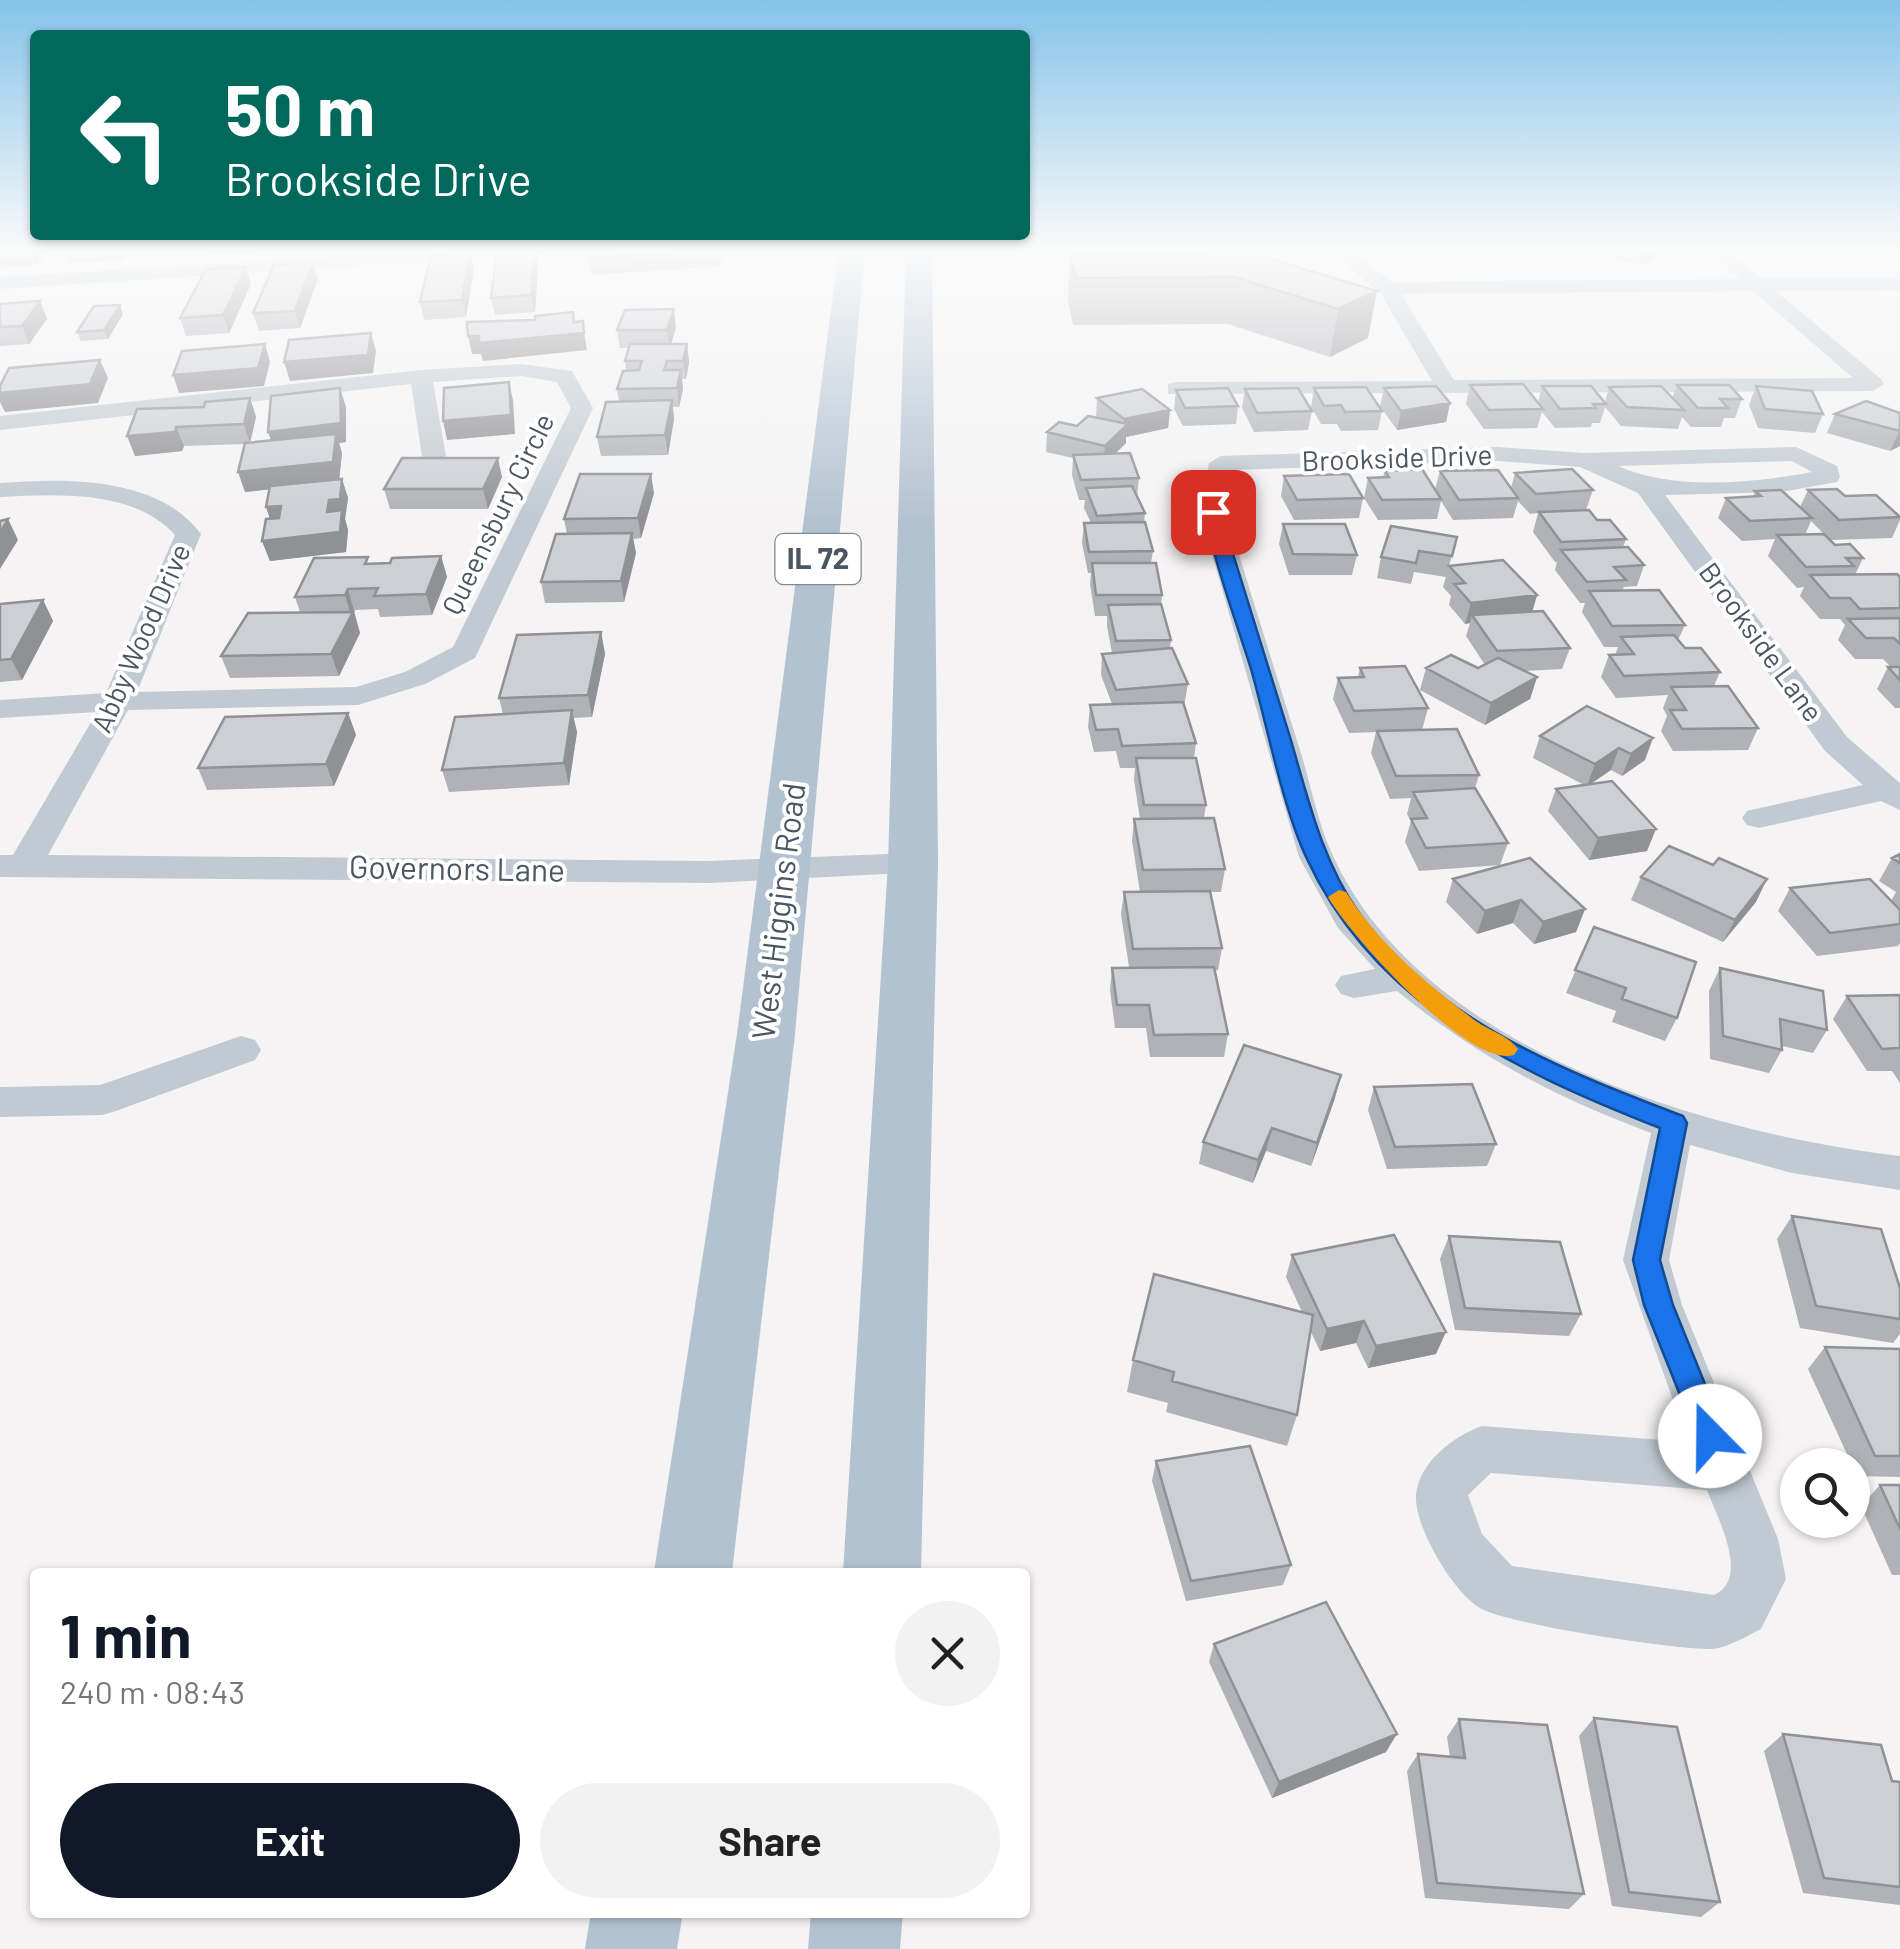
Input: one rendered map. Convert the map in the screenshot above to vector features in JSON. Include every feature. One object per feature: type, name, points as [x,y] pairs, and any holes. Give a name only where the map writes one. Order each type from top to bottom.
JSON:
[{"type":"main road","name":"West Higgins Road","points":[[694,1568],[732,1306],[785,871],[842,339]]},
{"type":"main road","points":[[882,1568],[914,864],[918,339]]},
{"type":"main road","points":[[631,1949],[636,1918]]},
{"type":"main road","points":[[854,1949],[857,1918]]},
{"type":"street","points":[[1419,339],[1447,388]]},
{"type":"street","points":[[1176,389],[1873,384],[1820,339]]},
{"type":"street","name":"Queensbury Circle","points":[[0,423],[420,376],[522,370],[564,376],[576,390],[582,408],[465,652],[414,678],[358,696],[118,700]]},
{"type":"street","points":[[420,376],[434,456]]},
{"type":"street","name":"Brookside Drive","points":[[1646,488],[1584,460],[1498,454],[1220,463],[1213,512],[1316,857],[1351,919],[1404,977],[1470,1030],[1559,1078],[1674,1123],[1828,1166],[1900,1172]]},
{"type":"street","points":[[1584,460],[1796,454],[1828,471],[1828,478],[1781,486],[1646,488]]},
{"type":"street","name":"Abby Wood Drive","points":[[0,490],[52,485],[124,500],[164,511],[188,534],[118,700],[13,865]]},
{"type":"street","name":"Brookside Lane","points":[[1646,488],[1836,744],[1892,795]]},
{"type":"street","points":[[0,709],[118,700]]},
{"type":"street","name":"Brookside Lane","points":[[1759,818],[1892,795]]},
{"type":"street","name":"Governors Lane","points":[[13,865],[785,871],[914,864]]},
{"type":"street","points":[[1354,986],[1404,977]]},
{"type":"street","points":[[0,1102],[102,1100],[241,1050]]},
{"type":"street","points":[[1674,1123],[1646,1260],[1658,1305],[1724,1468],[1752,1539],[1759,1580],[1742,1610],[1714,1622],[1530,1598],[1496,1588],[1463,1552],[1449,1526],[1442,1495],[1448,1476],[1482,1449],[1724,1468]]},
{"type":"building","points":[[370,339],[368,355],[284,362],[289,340]]},
{"type":"building","points":[[479,339],[521,339],[479,343]]},
{"type":"building","points":[[265,344],[258,368],[173,375],[182,351]]},
{"type":"building","points":[[630,344],[687,344],[683,361],[667,361],[664,370],[681,370],[677,388],[617,389],[623,371],[639,370],[642,361],[625,361]]},
{"type":"building","points":[[100,360],[90,384],[0,393],[9,368]]},
{"type":"building","points":[[509,382],[511,415],[443,421],[444,388]]},
{"type":"building","points":[[1523,384],[1543,409],[1489,410],[1470,385]]},
{"type":"building","points":[[1677,385],[1729,385],[1742,399],[1720,399],[1728,408],[1698,408]]},
{"type":"building","points":[[1436,386],[1450,403],[1401,411],[1384,388]]},
{"type":"building","points":[[1542,386],[1591,386],[1606,404],[1560,409]]},
{"type":"building","points":[[1661,386],[1684,410],[1627,407],[1609,387]]},
{"type":"building","points":[[1756,386],[1812,391],[1823,414],[1765,409]]},
{"type":"building","points":[[1366,387],[1382,411],[1345,412],[1341,405],[1324,406],[1314,388]]},
{"type":"building","points":[[340,388],[341,423],[268,432],[271,396]]},
{"type":"building","points":[[1228,388],[1238,406],[1185,408],[1176,390]]},
{"type":"building","points":[[1298,388],[1312,411],[1257,413],[1245,389]]},
{"type":"building","points":[[1142,389],[1170,410],[1124,419],[1097,398]]},
{"type":"building","points":[[250,398],[244,424],[176,427],[175,432],[127,436],[137,409],[204,407],[205,402]]},
{"type":"building","points":[[672,400],[665,435],[597,437],[606,402]]},
{"type":"building","points":[[1866,401],[1900,413],[1900,431],[1835,414]]},
{"type":"building","points":[[1088,416],[1128,424],[1105,446],[1047,432],[1059,422],[1077,426]]},
{"type":"building","points":[[336,434],[333,462],[238,472],[245,443]]},
{"type":"building","points":[[1130,453],[1139,478],[1081,480],[1073,455]]},
{"type":"building","points":[[402,458],[498,458],[483,489],[384,489]]},
{"type":"building","points":[[1422,469],[1441,499],[1382,500],[1368,478],[1389,477],[1385,471]]},
{"type":"building","points":[[1572,469],[1593,490],[1536,494],[1515,473]]},
{"type":"building","points":[[1498,470],[1518,498],[1459,500],[1440,471]]},
{"type":"building","points":[[580,474],[651,474],[638,518],[564,519]]},
{"type":"building","points":[[1349,474],[1363,498],[1297,500],[1284,476]]},
{"type":"building","points":[[342,479],[340,499],[329,500],[327,512],[342,510],[340,532],[262,541],[266,519],[279,518],[281,506],[266,507],[270,486]]},
{"type":"building","points":[[1132,486],[1145,513],[1097,516],[1086,488]]},
{"type":"building","points":[[1837,489],[1845,496],[1876,495],[1900,517],[1839,520],[1808,490]]},
{"type":"building","points":[[1781,490],[1812,518],[1750,521],[1726,498],[1761,496],[1755,491]]},
{"type":"building","points":[[1589,510],[1597,520],[1610,520],[1626,539],[1561,542],[1539,512]]},
{"type":"building","points":[[1145,522],[1153,551],[1089,552],[1084,523]]},
{"type":"building","points":[[1283,524],[1345,524],[1357,555],[1293,554]]},
{"type":"building","points":[[1391,526],[1457,537],[1452,556],[1419,551],[1416,563],[1381,557]]},
{"type":"building","points":[[632,533],[621,581],[541,582],[556,534]]},
{"type":"building","points":[[1824,534],[1835,545],[1850,544],[1863,558],[1846,558],[1854,566],[1806,567],[1777,535]]},
{"type":"building","points":[[1628,547],[1644,565],[1614,567],[1626,580],[1587,582],[1561,550]]},
{"type":"building","points":[[441,556],[426,594],[374,596],[378,588],[348,589],[345,595],[295,597],[314,558],[368,557],[365,564],[390,563],[392,558]]},
{"type":"building","points":[[1503,560],[1537,595],[1471,603],[1454,584],[1465,583],[1449,566]]},
{"type":"building","points":[[1092,563],[1156,563],[1162,595],[1096,595]]},
{"type":"building","points":[[1897,574],[1900,608],[1860,609],[1850,598],[1830,598],[1810,575]]},
{"type":"building","points":[[1659,590],[1685,625],[1612,626],[1589,591]]},
{"type":"building","points":[[43,600],[11,659],[0,660],[0,604]]},
{"type":"building","points":[[1161,604],[1171,640],[1116,641],[1108,605]]},
{"type":"building","points":[[1543,611],[1570,648],[1497,651],[1472,615]]},
{"type":"building","points":[[353,612],[331,654],[221,656],[248,613]]},
{"type":"building","points":[[1900,618],[1900,644],[1894,638],[1866,638],[1848,619]]},
{"type":"building","points":[[601,632],[588,695],[499,698],[517,635]]},
{"type":"building","points":[[1674,635],[1685,648],[1701,648],[1720,672],[1624,676],[1609,655],[1634,654],[1621,637]]},
{"type":"building","points":[[1172,648],[1188,684],[1116,690],[1102,654]]},
{"type":"building","points":[[1451,655],[1478,668],[1498,658],[1537,677],[1491,703],[1426,668]]},
{"type":"building","points":[[1405,666],[1428,708],[1354,711],[1338,678],[1364,677],[1360,668]]},
{"type":"building","points":[[1888,667],[1900,667],[1900,680]]},
{"type":"building","points":[[1728,686],[1758,728],[1682,729],[1670,710],[1686,710],[1671,687]]},
{"type":"building","points":[[1183,702],[1196,743],[1122,746],[1118,729],[1096,730],[1090,705]]},
{"type":"building","points":[[1587,706],[1653,738],[1631,754],[1619,748],[1595,764],[1540,736]]},
{"type":"building","points":[[572,710],[564,763],[442,770],[455,717]]},
{"type":"building","points":[[348,713],[326,764],[198,768],[225,717]]},
{"type":"building","points":[[1457,729],[1479,775],[1396,776],[1377,731]]},
{"type":"building","points":[[1136,758],[1196,758],[1206,805],[1144,805]]},
{"type":"building","points":[[1612,781],[1656,829],[1598,838],[1556,789]]},
{"type":"building","points":[[1475,788],[1508,843],[1426,848],[1411,819],[1427,818],[1413,792]]},
{"type":"building","points":[[1214,818],[1225,869],[1143,870],[1134,819]]},
{"type":"building","points":[[1669,846],[1713,865],[1719,858],[1767,879],[1735,920],[1641,877]]},
{"type":"building","points":[[1530,858],[1585,909],[1543,922],[1521,900],[1485,911],[1453,879]]},
{"type":"building","points":[[1870,879],[1900,910],[1900,924],[1830,933],[1790,888]]},
{"type":"building","points":[[1210,891],[1222,948],[1133,949],[1124,892]]},
{"type":"building","points":[[1594,927],[1696,962],[1677,1018],[1622,999],[1626,988],[1575,970]]},
{"type":"building","points":[[1214,967],[1228,1034],[1154,1035],[1149,1005],[1117,1005],[1112,968]]},
{"type":"building","points":[[1720,968],[1823,991],[1827,1030],[1780,1019],[1782,1050],[1723,1036]]},
{"type":"building","points":[[1900,995],[1900,1048],[1882,1049],[1847,996]]},
{"type":"building","points":[[1244,1045],[1341,1075],[1317,1143],[1272,1128],[1258,1160],[1203,1142]]},
{"type":"building","points":[[1472,1084],[1496,1144],[1395,1147],[1374,1087]]},
{"type":"building","points":[[1792,1216],[1881,1229],[1900,1288],[1900,1319],[1816,1306]]},
{"type":"building","points":[[1394,1235],[1446,1332],[1376,1346],[1364,1321],[1327,1329],[1292,1255]]},
{"type":"building","points":[[1449,1236],[1560,1242],[1581,1314],[1465,1308]]},
{"type":"building","points":[[1154,1274],[1313,1315],[1297,1415],[1172,1381],[1174,1372],[1133,1360]]},
{"type":"building","points":[[1825,1347],[1900,1349],[1900,1456],[1875,1456]]},
{"type":"building","points":[[1250,1446],[1291,1565],[1191,1581],[1156,1461]]},
{"type":"building","points":[[1880,1485],[1900,1485],[1900,1529]]},
{"type":"building","points":[[1326,1602],[1397,1734],[1279,1782],[1214,1644]]},
{"type":"building","points":[[1594,1718],[1677,1727],[1720,1902],[1629,1892]]},
{"type":"building","points":[[1459,1719],[1547,1725],[1584,1894],[1437,1883],[1418,1754],[1465,1758]]},
{"type":"building","points":[[1783,1734],[1881,1745],[1892,1781],[1900,1782],[1900,1887],[1824,1878]]},
{"type":"slow traffic","points":[[1339,897],[1351,919],[1404,977],[1470,1030],[1506,1049]]},
{"type":"route","points":[[1213,512],[1316,857],[1351,919],[1404,977],[1470,1030],[1559,1078],[1674,1123],[1646,1260],[1658,1305],[1710,1436]]}]
